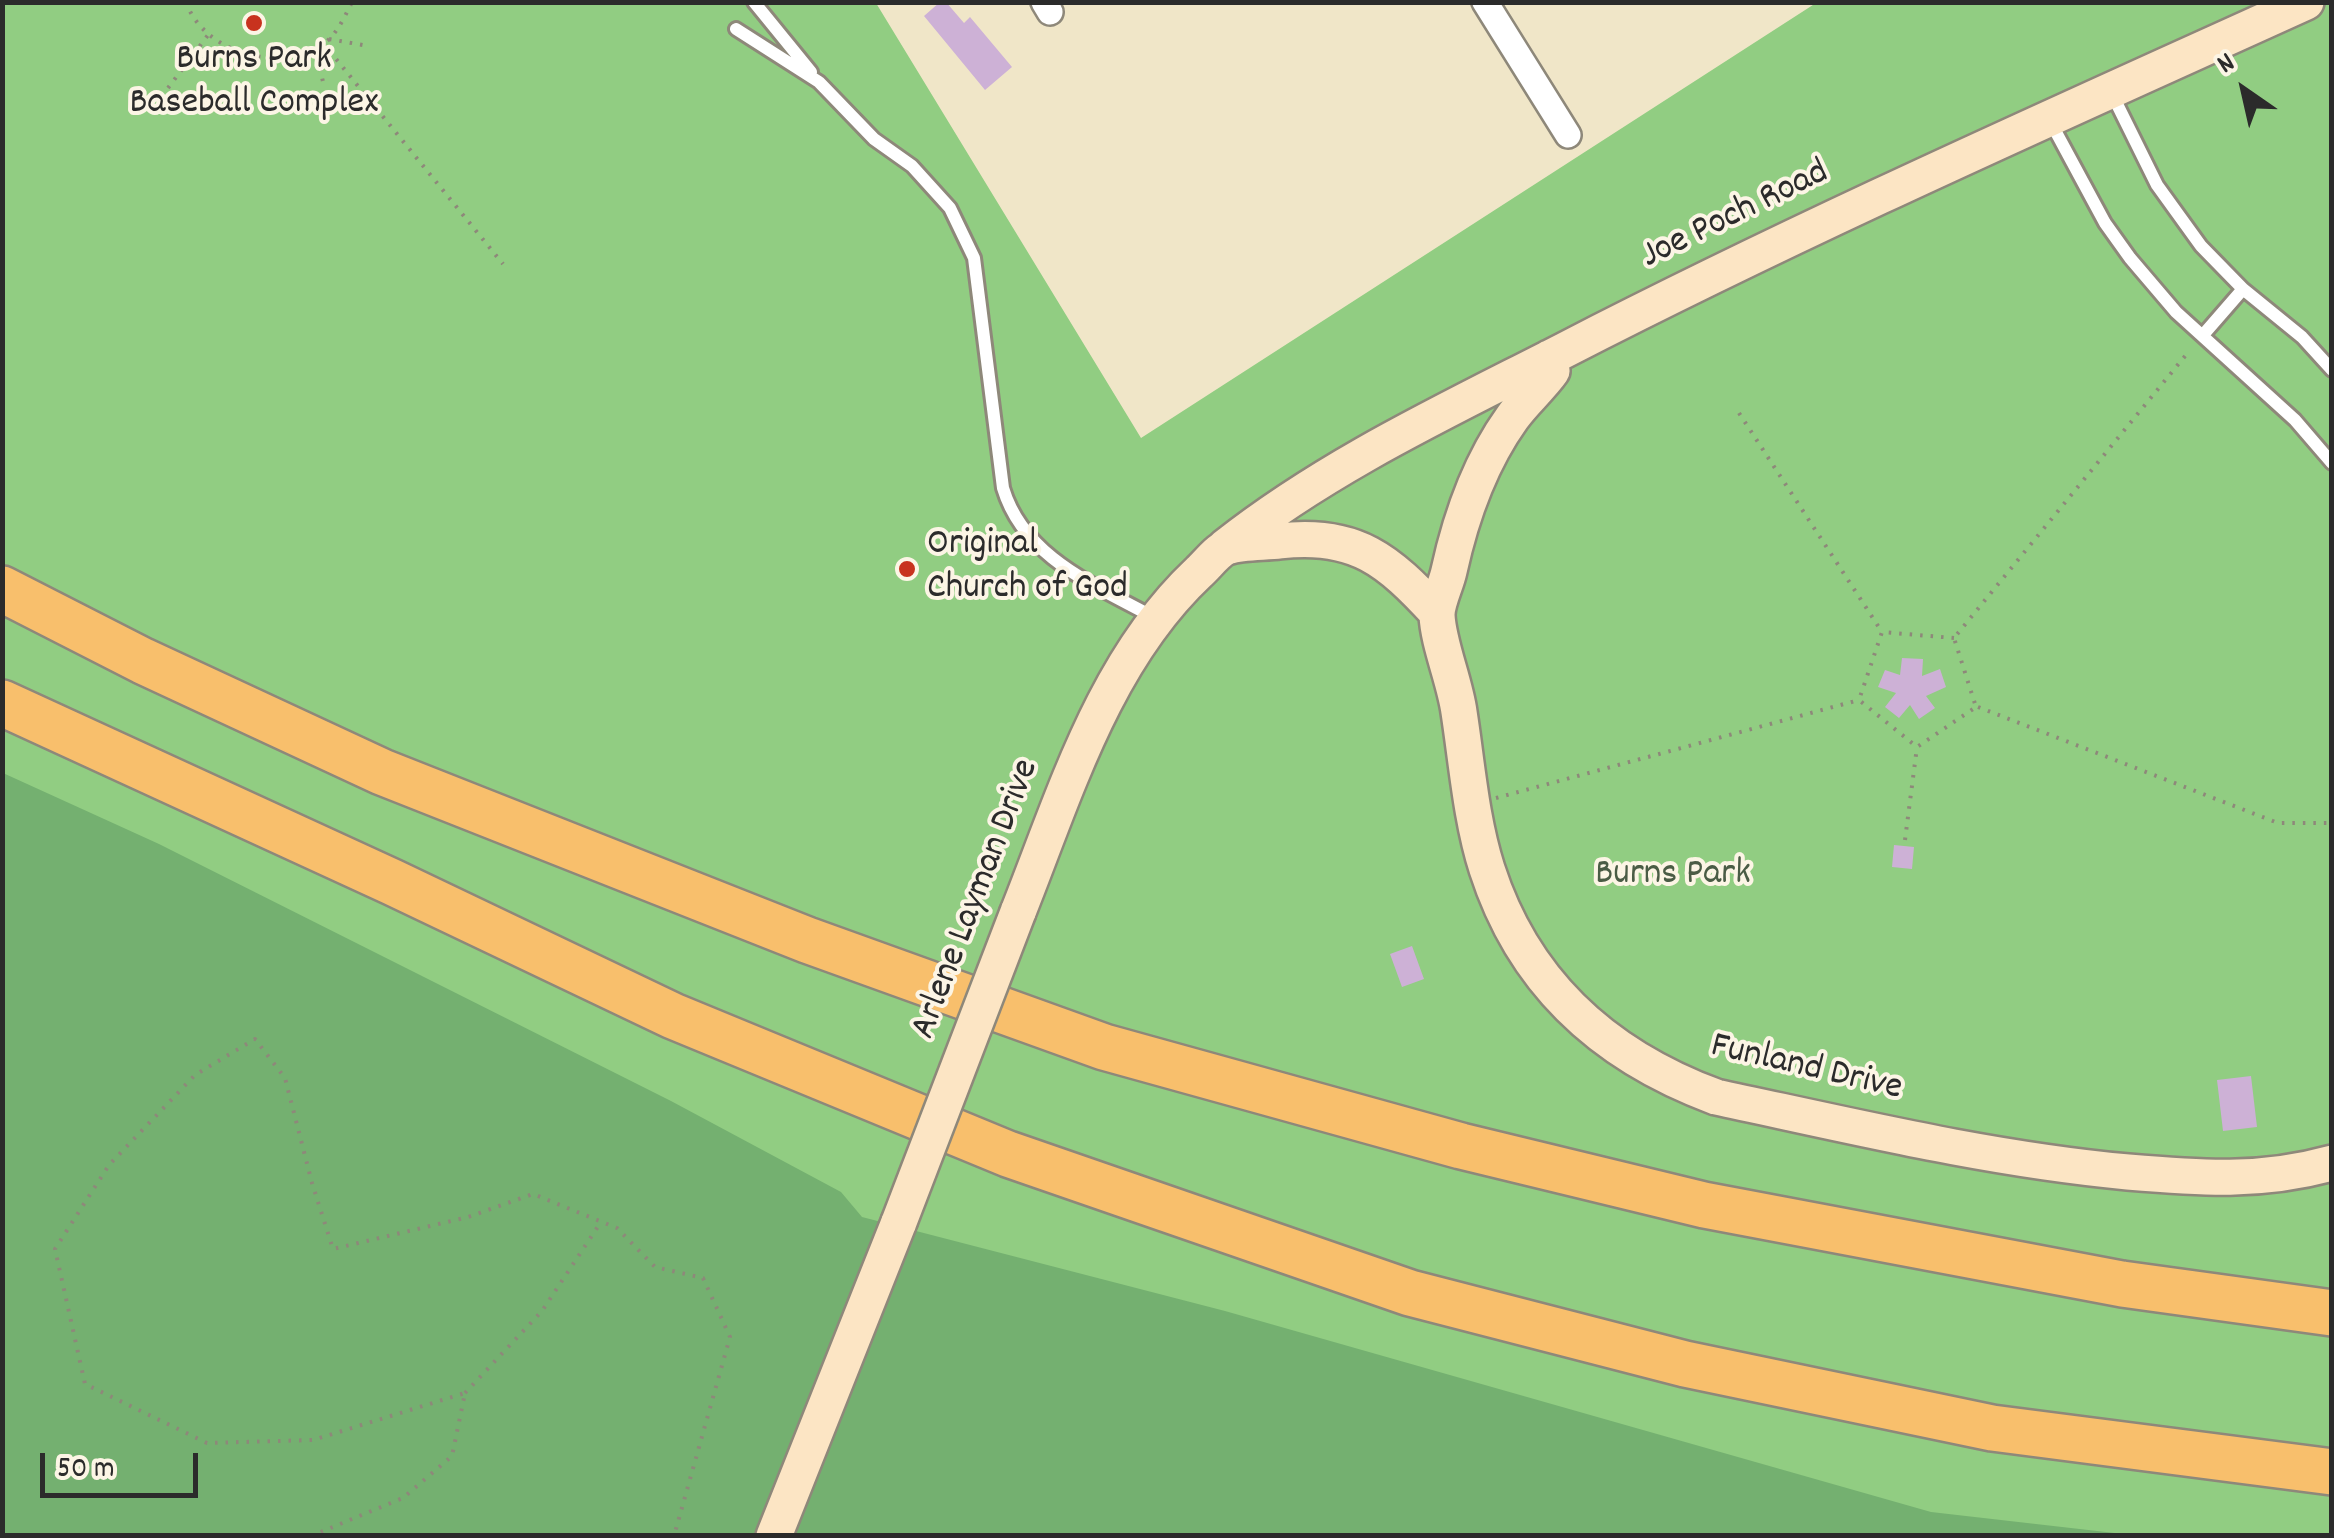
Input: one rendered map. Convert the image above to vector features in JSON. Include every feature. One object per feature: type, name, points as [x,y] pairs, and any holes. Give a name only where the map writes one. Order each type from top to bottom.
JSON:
[{"type":"highway","points":[[2,589],[143,661],[382,772],[807,940],[1104,1048],[1461,1146],[1704,1206],[2122,1284],[2332,1314]]},
{"type":"highway","points":[[2,704],[674,1016],[1008,1154],[1410,1293],[1685,1364],[1992,1428],[2332,1472]]},
{"type":"street","points":[[1485,2],[1568,135]]},
{"type":"street","name":"Joe Poch Road","points":[[1225,548],[1258,521],[1362,456],[1549,358],[1823,220],[2306,2]]},
{"type":"street","name":"Funland Drive","points":[[1549,358],[1552,371],[1513,416],[1474,485],[1437,613],[1458,700],[1472,804],[1487,868],[1502,908],[1538,970],[1567,1004],[1636,1062],[1716,1097],[1988,1155],[2228,1179],[2258,1178],[2332,1163]]},
{"type":"street","points":[[1225,548],[1290,540],[1354,547],[1383,560],[1437,613]]},
{"type":"street","name":"Arlene Layman Drive","points":[[774,1536],[1074,770],[1111,690],[1157,619],[1225,548]]},
{"type":"lane","points":[[754,2],[819,82],[874,139],[912,166],[950,208],[974,258],[1003,488],[1010,512],[1026,536],[1068,570],[1157,619]]},
{"type":"lane","points":[[736,29],[819,82]]},
{"type":"lane","points":[[2111,90],[2157,185],[2201,246],[2243,289],[2302,337],[2332,370]]},
{"type":"lane","points":[[2049,118],[2105,223],[2176,312],[2295,420],[2332,463]]},
{"type":"lane","points":[[2203,335],[2243,289]]},
{"type":"path","points":[[186,2],[188,11],[208,35],[234,51],[265,58],[323,43],[352,2]]},
{"type":"path","points":[[168,88],[208,35]]},
{"type":"path","points":[[329,39],[368,46]]},
{"type":"path","points":[[323,43],[503,264]]},
{"type":"path","points":[[315,48],[324,86]]},
{"type":"path","points":[[1954,638],[2203,335]]},
{"type":"path","points":[[1739,413],[1882,632]]},
{"type":"path","points":[[1882,632],[1954,638]]},
{"type":"path","points":[[1859,700],[1882,632]]},
{"type":"path","points":[[1954,638],[1976,707]]},
{"type":"path","points":[[1472,804],[1859,700]]},
{"type":"path","points":[[1859,700],[1916,747]]},
{"type":"path","points":[[1905,840],[1916,747],[1976,707]]},
{"type":"path","points":[[1976,707],[2278,823],[2332,823]]},
{"type":"path","points":[[601,1222],[542,1311],[464,1393],[313,1440],[207,1443],[85,1384],[55,1249],[109,1165],[170,1100],[195,1075],[256,1039],[284,1078],[333,1249],[468,1217],[532,1194],[618,1228],[655,1267],[703,1278],[730,1337],[674,1536]]},
{"type":"path","points":[[311,1536],[403,1498],[452,1456],[464,1393]]},
{"type":"green space","name":"Burns Park","points":[[3,3],[876,3],[1141,438],[1816,3],[2331,3],[2331,1535],[3,1536]]},
{"type":"green space","points":[[3,773],[159,844],[671,1101],[841,1192],[862,1217],[1225,1311],[1931,1512],[2132,1535],[3,1536]]},
{"type":"building","points":[[940,2],[946,2],[964,23],[970,17],[1012,67],[985,90],[924,16]]},
{"type":"building","points":[[1902,658],[1923,659],[1922,676],[1940,669],[1946,687],[1926,696],[1935,708],[1919,719],[1910,705],[1899,718],[1885,707],[1896,693],[1878,687],[1885,670],[1900,675]]},
{"type":"building","points":[[1894,845],[1914,847],[1912,869],[1892,867]]},
{"type":"building","points":[[1412,946],[1424,979],[1402,987],[1390,954]]},
{"type":"building","points":[[2251,1076],[2257,1127],[2223,1131],[2217,1080]]},
{"type":"place","name":"Burns Park Baseball Complex","points":[[254,23]]},
{"type":"place","name":"Original Church of God","points":[[907,569]]}]
